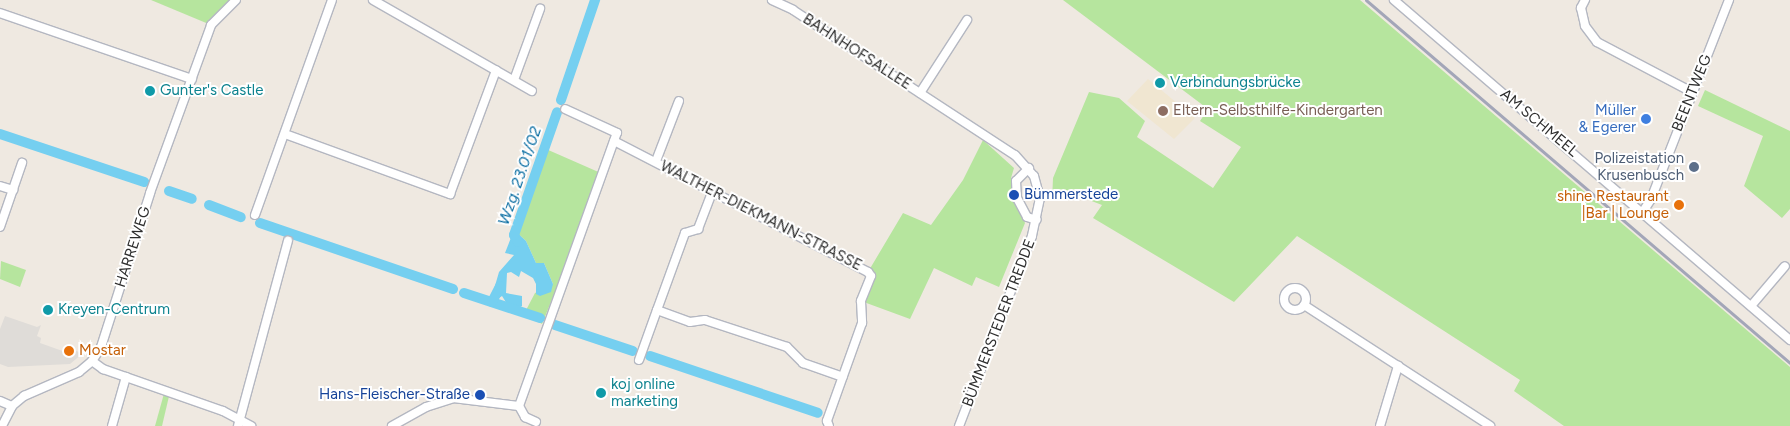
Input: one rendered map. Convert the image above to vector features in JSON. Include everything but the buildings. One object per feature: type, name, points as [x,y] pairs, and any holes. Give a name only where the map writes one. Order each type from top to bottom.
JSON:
[{"type":"street","name":"HARREWEG","points":[[2,426],[12,406],[24,396],[79,372],[92,361],[101,347],[150,193],[211,25],[236,0]]},
{"type":"street","points":[[255,215],[332,0]]},
{"type":"street","points":[[373,0],[532,91]]},
{"type":"street","name":"BAHNHOFSALLEE","points":[[772,0],[794,10],[1015,154],[1030,168],[1034,176]]},
{"type":"street","name":"BAHNHOFSALLEE","points":[[784,0],[794,10]]},
{"type":"street","points":[[1585,0],[1581,8],[1584,26],[1597,42],[1692,92]]},
{"type":"street","name":"BEENTWEG","points":[[1642,213],[1652,199],[1728,0]]},
{"type":"street","name":"AM SCHMEEL","points":[[1399,2],[1790,340]]},
{"type":"street","points":[[514,80],[540,9]]},
{"type":"street","points":[[0,13],[192,79]]},
{"type":"street","name":"BAHNHOFSALLEE","points":[[920,93],[967,20]]},
{"type":"street","points":[[285,134],[450,194],[496,70]]},
{"type":"street","points":[[656,161],[679,101]]},
{"type":"street","points":[[536,422],[525,417],[519,406],[617,133],[565,109]]},
{"type":"street","name":"WALTHER-DIEKMANN-STRASSE","points":[[614,141],[868,272],[871,276],[861,301],[862,323],[827,422],[829,426]]},
{"type":"street","points":[[0,227],[22,163]]},
{"type":"street","name":"BÜMMERSTEDER TREDDE","points":[[1030,168],[1016,181],[1017,198],[1027,217],[1037,220]]},
{"type":"street","name":"BÜMMERSTEDER TREDDE","points":[[959,426],[1037,220],[1040,198],[1034,176]]},
{"type":"street","points":[[0,186],[13,190]]},
{"type":"street","points":[[639,360],[685,233],[698,229],[712,192]]},
{"type":"street","points":[[239,423],[288,241]]},
{"type":"street","points":[[1751,306],[1785,266]]},
{"type":"street","points":[[1304,305],[1490,426]]},
{"type":"street","points":[[657,310],[690,322],[705,320],[787,347],[803,363],[843,377]]},
{"type":"street","points":[[92,361],[103,369],[250,426]]},
{"type":"street","points":[[1380,426],[1398,366]]},
{"type":"street","points":[[112,426],[126,377]]},
{"type":"street","points":[[392,426],[447,398],[519,406]]},
{"type":"street","points":[[0,401],[12,406]]},
{"type":"shaded area","name":"Eltern-Selbsthilfe-Kindergarten","points":[[1148,79],[1195,118],[1174,139],[1127,101]]},
{"type":"shaded area","points":[[5,316],[37,327],[41,325],[37,336],[41,338],[40,343],[71,354],[73,349],[82,354],[70,364],[8,367],[0,364],[0,329]]},
{"type":"green space","points":[[151,0],[236,0],[211,25]]},
{"type":"green space","points":[[1063,0],[1360,0],[1790,367],[1790,426],[1564,426],[1514,391],[1520,380],[1297,236],[1234,302],[1093,218],[1102,205],[1063,190],[1052,201],[1053,178],[1089,92],[1119,98],[1145,121],[1137,137],[1213,188],[1241,147],[1200,121],[1208,109]]},
{"type":"green space","points":[[1705,90],[1790,131],[1790,209],[1782,218],[1744,186],[1763,136],[1698,106]]},
{"type":"green space","points":[[983,140],[1014,168],[1011,178],[1013,199],[1025,223],[999,287],[976,277],[972,286],[934,268],[910,319],[861,301],[868,272],[903,213],[931,225],[963,180]]},
{"type":"green space","points":[[546,149],[603,174],[542,324],[524,314],[535,293],[553,284],[544,263],[536,263],[526,241],[514,230]]},
{"type":"green space","points":[[1,261],[26,270],[20,287],[0,279]]},
{"type":"green space","points":[[165,390],[170,392],[162,426],[155,426]]},
{"type":"water","points":[[514,230],[526,241],[536,263],[544,263],[553,284],[551,292],[540,296],[536,294],[536,284],[533,278],[521,271],[519,277],[511,272],[507,273],[506,293],[522,296],[522,306],[517,309],[509,307],[502,296],[496,300],[492,296],[499,272],[514,255],[505,253]]},
{"type":"waterway","name":"Wzg. 23.01/02","points":[[561,100],[595,0]]},
{"type":"waterway","name":"Wzg. 23.01/02","points":[[518,242],[514,235],[557,112]]},
{"type":"waterway","points":[[0,134],[144,182]]},
{"type":"waterway","points":[[169,191],[192,199]]},
{"type":"waterway","points":[[209,205],[241,217]]},
{"type":"waterway","points":[[260,223],[453,289]]},
{"type":"waterway","name":"Wzg. 23.01/02","points":[[492,302],[500,286]]},
{"type":"waterway","points":[[464,293],[540,318]]},
{"type":"waterway","points":[[555,325],[633,351]]},
{"type":"waterway","points":[[650,356],[818,413]]},
{"type":"railway","points":[[1366,0],[1790,363]]},
{"type":"place","name":"Verbindungsbrücke","points":[[1160,83]]},
{"type":"place","name":"Gunter's Castle","points":[[150,91]]},
{"type":"place","name":"Eltern-Selbsthilfe-Kindergarten","points":[[1163,111]]},
{"type":"place","name":"Müller & Egerer","points":[[1646,119]]},
{"type":"place","name":"Polizeistation Krusenbusch","points":[[1694,167]]},
{"type":"place","name":"Bümmerstede","points":[[1014,195]]},
{"type":"place","name":"shine Restaurant |Bar | Lounge","points":[[1679,205]]},
{"type":"place","name":"Kreyen-Centrum","points":[[48,310]]},
{"type":"place","name":"Mostar","points":[[69,351]]},
{"type":"place","name":"koj online marketing","points":[[601,393]]},
{"type":"place","name":"Hans-Fleischer-Straße","points":[[480,395]]}]
